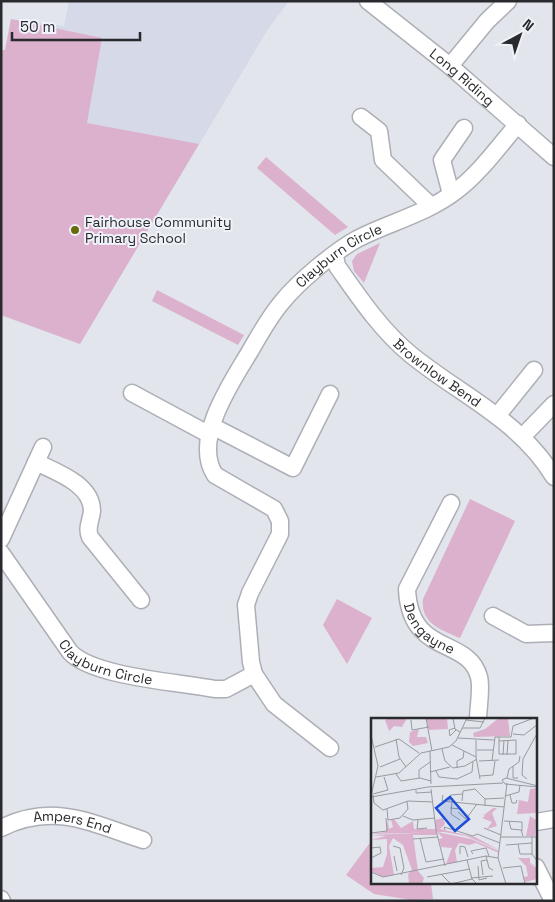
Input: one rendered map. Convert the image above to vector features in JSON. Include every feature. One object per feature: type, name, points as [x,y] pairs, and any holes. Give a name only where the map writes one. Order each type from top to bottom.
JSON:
[{"type":"street","name":"Long Riding","points":[[368,1],[450,66],[554,157]]},
{"type":"street","points":[[450,66],[486,21],[508,1]]},
{"type":"street","points":[[361,117],[379,131],[383,160],[432,206]]},
{"type":"street","name":"Clayburn Circle","points":[[330,748],[274,704],[254,674],[245,616],[246,605],[250,593],[280,534],[280,521],[274,509],[215,475],[209,459],[211,431],[219,405],[264,326],[282,302],[306,278],[357,239],[404,221],[451,194],[471,177],[518,124]]},
{"type":"street","points":[[451,194],[442,160],[464,128]]},
{"type":"street","name":"Brownlow Bend","points":[[335,256],[337,266],[385,330],[410,353],[523,436],[543,459],[554,477]]},
{"type":"street","points":[[497,416],[534,370]]},
{"type":"street","points":[[132,393],[293,468],[330,394]]},
{"type":"street","points":[[523,436],[554,404]]},
{"type":"street","points":[[1,539],[40,454],[82,488],[88,497],[92,510],[88,531],[90,537],[140,600]]},
{"type":"street","name":"Dengayne","points":[[450,504],[407,589],[408,605],[413,620],[422,633],[464,656],[479,676],[478,718]]},
{"type":"street","name":"Clayburn Circle","points":[[1,553],[70,652],[83,663],[121,673],[215,689],[226,689],[254,674]]},
{"type":"street","points":[[493,616],[526,634],[554,633]]},
{"type":"street","name":"Ampers End","points":[[1,828],[32,816],[44,814],[68,816],[143,840]]},
{"type":"street","points":[[538,822],[554,819]]},
{"type":"street","points":[[538,871],[553,901]]},
{"type":"shaded area","name":"Fairhouse Community Primary School","points":[[69,1],[289,1],[268,29],[80,344],[1,315],[1,50],[5,50],[11,19],[64,26]]},
{"type":"shaded area","name":"Fairhouse Community Primary School","points":[[11,19],[102,38],[87,123],[199,144],[80,344],[1,315],[1,50],[5,50]]},
{"type":"shaded area","points":[[266,157],[348,227],[335,235],[257,168]]},
{"type":"shaded area","points":[[380,243],[364,283],[354,271],[352,261],[357,254]]},
{"type":"shaded area","points":[[157,290],[244,335],[238,345],[152,301]]},
{"type":"shaded area","points":[[470,499],[515,521],[460,638],[439,628],[428,620],[423,607],[423,599]]},
{"type":"shaded area","points":[[337,599],[372,618],[347,664],[323,625]]},
{"type":"shaded area","points":[[371,841],[371,884],[431,884],[433,899],[412,900],[374,894],[346,875]]},
{"type":"place","name":"Fairhouse Community Primary School","points":[[75,230]]}]
